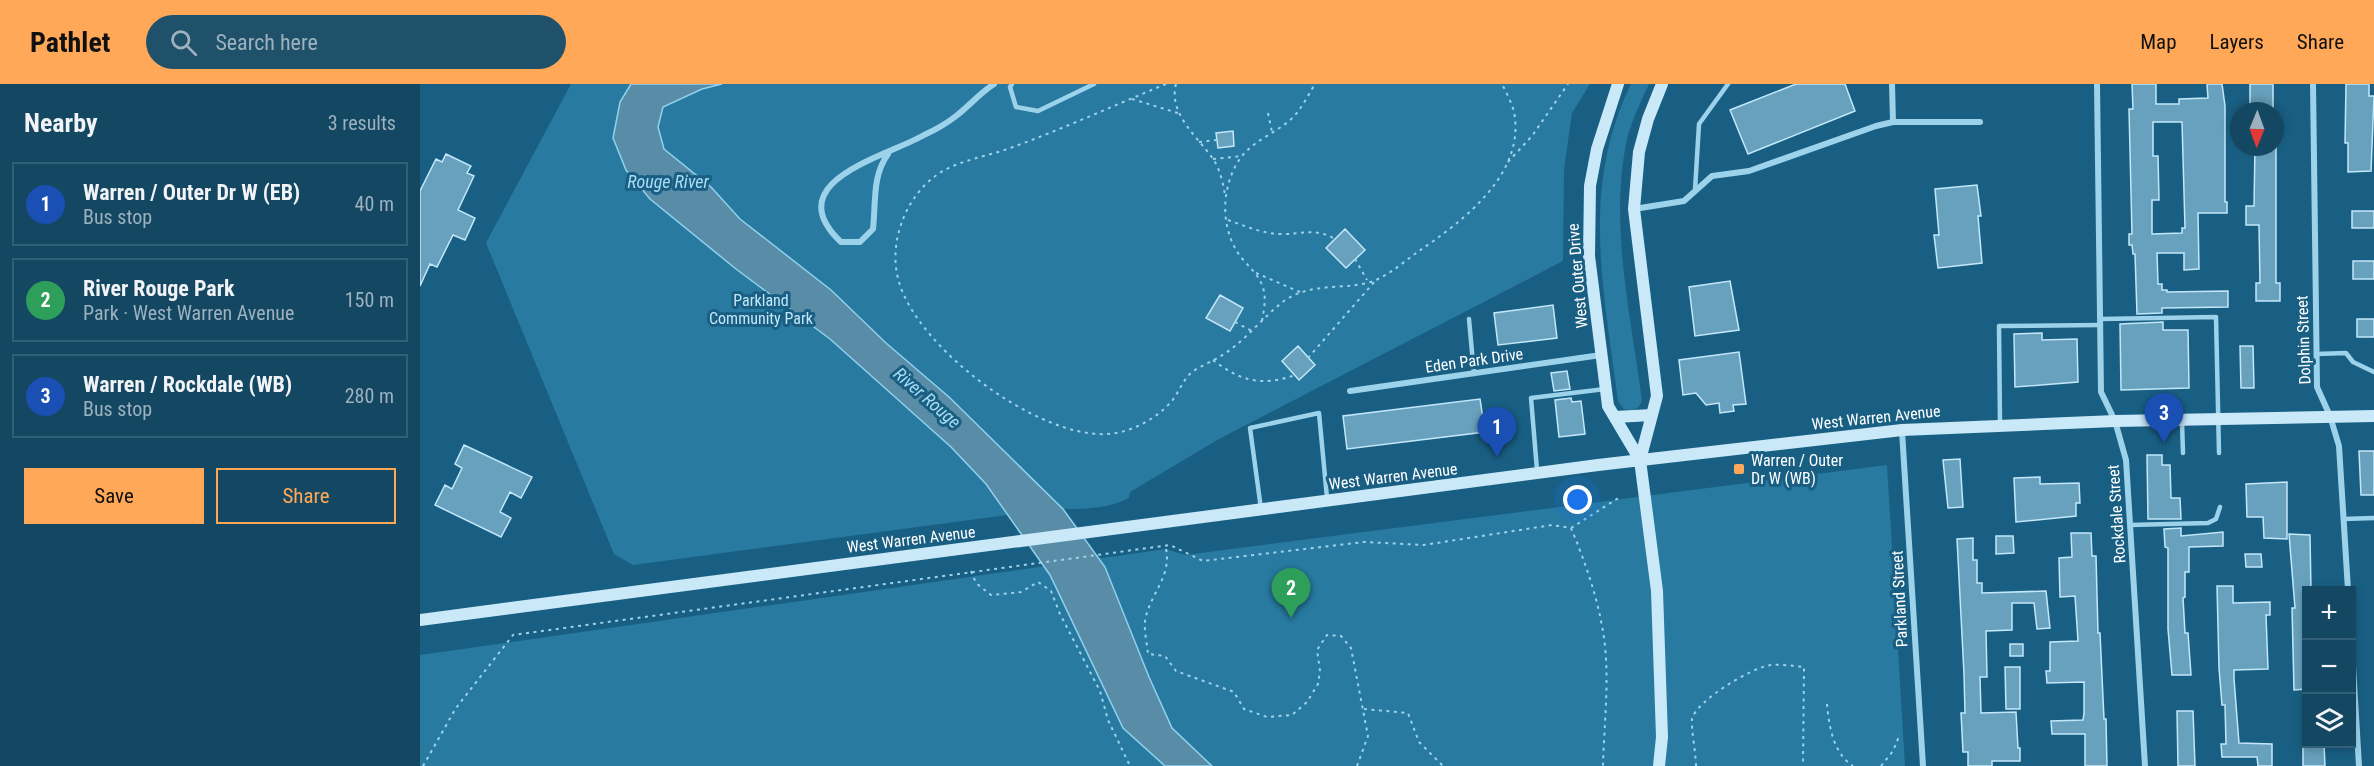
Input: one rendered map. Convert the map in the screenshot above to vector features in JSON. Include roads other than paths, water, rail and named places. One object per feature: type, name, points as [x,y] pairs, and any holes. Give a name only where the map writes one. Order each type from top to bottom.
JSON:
[{"type":"main road","name":"West Outer Drive","points":[[1618,84],[1597,148],[1589,206],[1589,256],[1608,406],[1640,460]]},
{"type":"main road","name":"West Outer Drive","points":[[1659,766],[1662,737],[1658,602],[1640,460],[1657,396],[1634,209],[1639,152],[1648,119],[1662,84]]},
{"type":"main road","points":[[1615,417],[1652,414]]},
{"type":"main road","name":"West Warren Avenue","points":[[420,620],[1537,473],[1902,430],[2182,419],[2374,416]]},
{"type":"street","points":[[888,153],[879,167],[876,180],[873,228],[860,242],[842,242],[826,227],[822,203],[832,181],[862,162],[888,153],[954,118],[994,84]]},
{"type":"street","points":[[1892,84],[1893,122]]},
{"type":"street","name":"Rockdale Street","points":[[2097,84],[2101,392],[2115,421],[2126,460],[2145,766]]},
{"type":"street","name":"Dolphin Street","points":[[2313,84],[2316,387],[2330,416],[2339,446],[2348,586]]},
{"type":"street","points":[[1634,209],[1684,201],[1712,176],[1749,171],[1893,122],[1980,122]]},
{"type":"street","name":"Eden Park Drive","points":[[1350,392],[1602,355]]},
{"type":"street","name":"Parkland Street","points":[[1902,430],[1923,766]]},
{"type":"street","points":[[2355,694],[2359,766]]},
{"type":"lane","points":[[1012,84],[1010,87],[1016,106],[1038,111],[1094,84]]},
{"type":"lane","points":[[1695,190],[1699,124],[1728,84]]},
{"type":"lane","points":[[2000,425],[2000,326],[2216,317],[2219,453]]},
{"type":"lane","points":[[1469,319],[1474,374]]},
{"type":"lane","points":[[2316,354],[2346,353],[2353,362],[2374,372]]},
{"type":"lane","points":[[1537,473],[1531,398],[1605,389]]},
{"type":"lane","points":[[1261,509],[1251,428],[1319,412],[1327,501]]},
{"type":"lane","points":[[2182,419],[2183,453]]},
{"type":"lane","points":[[2130,525],[2208,524],[2216,519],[2220,507]]},
{"type":"lane","points":[[2343,519],[2374,518]]},
{"type":"water","name":"Rouge River","points":[[631,84],[722,84],[702,89],[663,107],[658,127],[664,149],[711,187],[740,219],[831,290],[886,343],[949,397],[1063,509],[1105,567],[1172,728],[1212,766],[1165,766],[1123,728],[1050,575],[986,484],[951,447],[830,339],[736,269],[650,199],[626,170],[613,138],[620,102]]},
{"type":"place","name":"Warren / Rockdale (WB)","points":[[2164,443]]},
{"type":"place","name":"Warren / Outer Dr W (EB)","points":[[1497,457]]},
{"type":"place","name":"Warren / Outer Dr W (WB)","points":[[1739,469]]},
{"type":"place","name":"River Rouge Park","points":[[1291,618]]},
{"type":"park label","name":"Parkland Community Park","points":[[761,309]]},
{"type":"water label","name":"River Rouge","points":[[927,398]]}]
